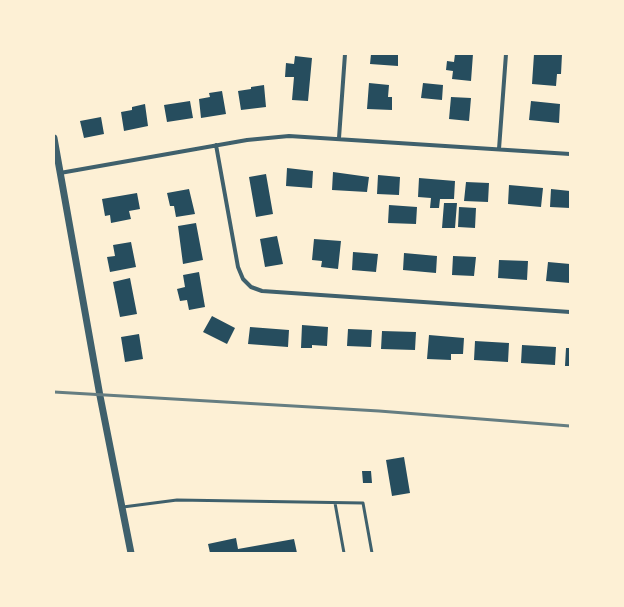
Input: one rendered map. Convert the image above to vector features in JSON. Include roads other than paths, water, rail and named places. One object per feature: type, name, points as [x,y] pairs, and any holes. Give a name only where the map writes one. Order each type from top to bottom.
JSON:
[{"type":"street","points":[[339,138],[344,54]]},
{"type":"street","points":[[499,149],[506,54]]},
{"type":"street","points":[[60,173],[246,140],[289,136],[339,138],[570,154]]},
{"type":"street","points":[[54,138],[100,396],[131,553]]},
{"type":"street","points":[[216,145],[238,267],[246,284],[262,291],[570,312]]},
{"type":"lane","points":[[123,507],[177,500],[363,503],[372,553]]},
{"type":"lane","points":[[335,503],[344,553]]},
{"type":"railway","points":[[54,392],[379,411],[570,426]]}]
